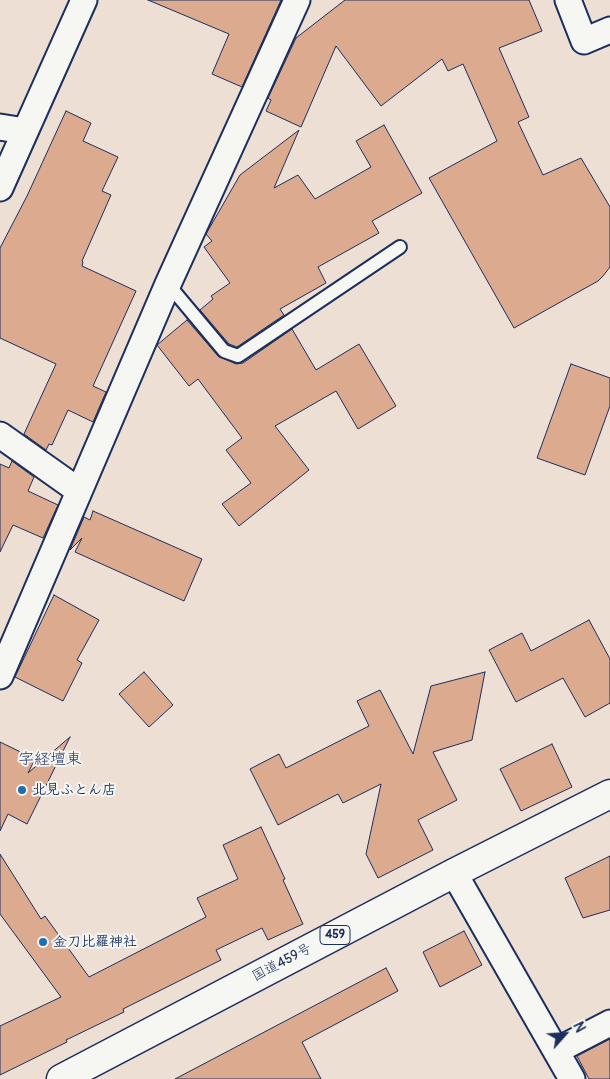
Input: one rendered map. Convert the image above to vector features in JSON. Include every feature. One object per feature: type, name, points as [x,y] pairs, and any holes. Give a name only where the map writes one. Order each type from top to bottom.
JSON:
[{"type":"highway","name":"国道459号","points":[[61,1079],[454,873],[610,794]]},
{"type":"street","points":[[0,188],[84,0]]},
{"type":"street","points":[[0,676],[168,284],[297,0]]},
{"type":"street","points":[[568,0],[584,40],[610,30]]},
{"type":"street","points":[[0,127],[25,131]]},
{"type":"street","points":[[0,435],[79,491]]},
{"type":"street","points":[[454,873],[572,1079]]},
{"type":"street","points":[[556,1051],[610,1023]]},
{"type":"lane","points":[[168,284],[224,351],[238,356],[400,247]]},
{"type":"building","points":[[148,0],[281,0],[242,87],[212,74],[229,34]]},
{"type":"building","points":[[345,0],[529,0],[542,31],[499,48],[529,117],[518,122],[543,175],[581,158],[610,207],[610,267],[598,281],[514,328],[429,178],[497,141],[463,64],[448,71],[442,59],[381,106],[336,46],[301,127],[266,111],[271,100],[268,98],[296,38]]},
{"type":"building","points":[[66,111],[91,123],[83,141],[118,157],[102,191],[111,195],[82,261],[82,266],[136,291],[93,386],[106,392],[93,422],[68,410],[52,445],[49,444],[46,450],[24,434],[56,364],[0,338],[0,248],[27,196]]},
{"type":"building","points":[[384,125],[422,193],[372,221],[379,233],[318,267],[326,283],[280,309],[284,315],[237,347],[229,344],[200,310],[213,299],[211,296],[230,283],[204,247],[212,241],[206,234],[240,175],[299,130],[274,188],[298,175],[315,199],[371,167],[356,141]]},
{"type":"building","points":[[187,320],[218,356],[236,364],[243,363],[292,329],[316,370],[359,344],[396,406],[358,429],[336,391],[275,426],[309,470],[239,526],[222,504],[251,483],[226,450],[242,438],[198,379],[189,386],[157,345]]},
{"type":"building","points":[[571,364],[610,378],[610,406],[585,475],[537,458]]},
{"type":"building","points":[[12,461],[34,477],[28,491],[58,505],[43,538],[13,525],[0,552],[0,464],[9,468]]},
{"type":"building","points":[[93,511],[202,559],[184,601],[75,552],[82,538],[70,550],[84,517],[90,520]]},
{"type":"building","points":[[54,595],[99,620],[77,660],[82,663],[63,701],[15,677]]},
{"type":"building","points":[[589,620],[610,659],[610,703],[585,717],[563,678],[516,702],[489,650],[522,633],[531,651]]},
{"type":"building","points":[[144,672],[173,705],[149,727],[119,694]]},
{"type":"building","points":[[485,672],[472,740],[433,752],[457,800],[418,820],[433,850],[378,878],[366,854],[381,784],[343,803],[338,794],[278,825],[250,769],[279,754],[286,768],[369,726],[357,701],[380,690],[413,754],[431,686]]},
{"type":"building","name":"北見ふとん店","points":[[70,737],[27,824],[8,814],[0,831],[0,742],[35,759],[28,773]]},
{"type":"building","points":[[552,744],[572,787],[521,811],[500,769]]},
{"type":"building","points":[[261,827],[303,924],[268,940],[262,928],[216,950],[221,960],[123,1009],[124,1012],[0,1075],[0,1026],[61,997],[0,914],[0,854],[41,919],[45,916],[89,977],[206,917],[197,898],[238,879],[223,845]]},
{"type":"building","points":[[610,856],[610,910],[583,918],[565,878]]},
{"type":"building","points":[[464,931],[482,965],[440,987],[423,952]]},
{"type":"building","points":[[386,968],[398,991],[302,1042],[321,1079],[175,1079]]},
{"type":"building","points":[[610,1039],[610,1079],[589,1079],[577,1056]]},
{"type":"place","name":"北見ふとん店","points":[[22,790]]},
{"type":"place","name":"金刀比羅神社","points":[[43,942]]},
{"type":"district","name":"字経壇東","points":[[50,760]]}]
